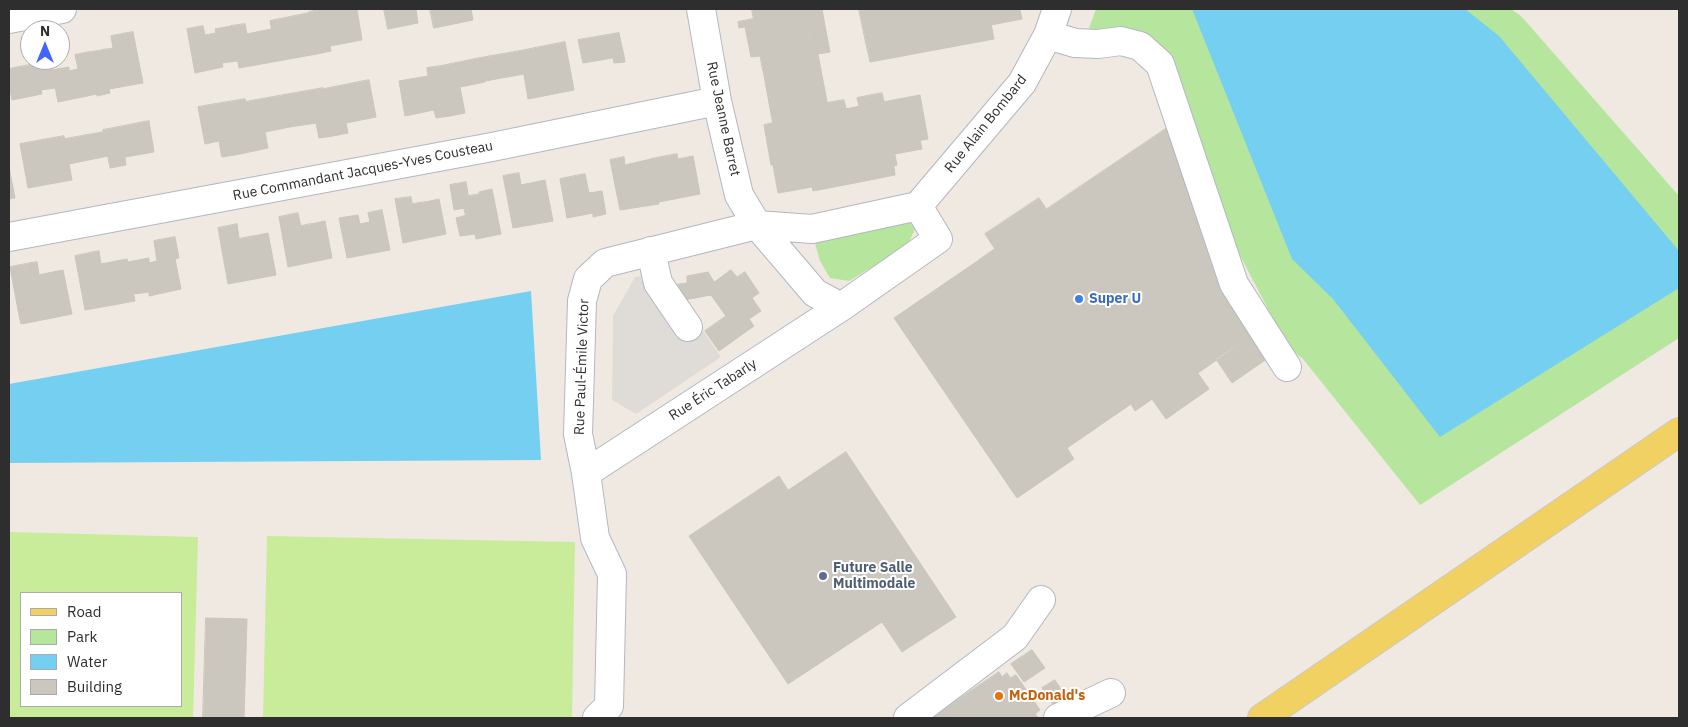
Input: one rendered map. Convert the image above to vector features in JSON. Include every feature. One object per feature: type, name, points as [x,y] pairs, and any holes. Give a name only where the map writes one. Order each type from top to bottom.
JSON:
[{"type":"main road","points":[[1262,718],[1679,432]]},
{"type":"street","points":[[9,19],[62,9]]},
{"type":"street","name":"Rue Jeanne Barret","points":[[701,9],[716,101],[739,195],[757,225],[815,293],[841,307]]},
{"type":"street","name":"Rue Alain Bombard","points":[[918,206],[1022,84],[1048,35],[1057,9]]},
{"type":"street","points":[[1048,35],[1076,43],[1098,44],[1121,41],[1140,46],[1160,64],[1234,284],[1287,367]]},
{"type":"street","name":"Rue Commandant Jacques-Yves Cousteau","points":[[9,237],[482,148],[716,101]]},
{"type":"street","name":"Rue Paul-Émile Victor","points":[[597,718],[609,706],[612,574],[596,538],[578,434],[582,301],[588,279],[605,263],[757,225],[812,229],[918,206]]},
{"type":"street","name":"Rue Éric Tabarly","points":[[586,473],[841,307],[938,239],[918,206]]},
{"type":"street","points":[[651,251],[658,282],[688,327]]},
{"type":"street","points":[[908,718],[1015,637],[1040,600]]},
{"type":"street","points":[[1058,718],[1111,693]]},
{"type":"green space","points":[[1096,9],[1511,9],[1521,16],[1679,196],[1679,338],[1420,505],[1303,359],[1288,347],[1233,242],[1175,82],[1088,31]]},
{"type":"green space","points":[[908,220],[915,229],[907,246],[849,281],[830,278],[820,261],[815,243],[837,236]]},
{"type":"green space","points":[[9,532],[198,537],[193,718],[9,718]]},
{"type":"green space","points":[[267,536],[575,542],[572,718],[263,718]]},
{"type":"shaded area","points":[[664,273],[721,357],[636,414],[612,400],[613,316],[635,277]]},
{"type":"water","points":[[1192,9],[1465,9],[1499,36],[1679,251],[1679,288],[1440,437],[1333,299],[1292,259]]},
{"type":"water","points":[[531,291],[541,460],[9,463],[9,384]]},
{"type":"building","points":[[324,9],[325,13],[335,12],[334,9],[357,9],[362,40],[330,46],[331,51],[317,54],[309,12]]},
{"type":"building","points":[[324,9],[334,9],[335,12],[325,13]]},
{"type":"building","points":[[384,9],[416,9],[418,23],[388,29]]},
{"type":"building","points":[[430,9],[471,9],[473,20],[434,28]]},
{"type":"building","points":[[752,9],[822,9],[826,31],[814,33],[829,112],[920,95],[928,139],[893,145],[897,165],[811,181],[812,187],[778,193],[773,165],[781,164],[771,114],[779,113],[771,68],[763,70]]},
{"type":"building","points":[[859,9],[1020,10],[990,16],[992,29],[868,52]]},
{"type":"building","points":[[1020,10],[1022,19],[991,25],[990,16]]},
{"type":"building","points":[[309,13],[317,54],[278,61],[270,21]]},
{"type":"building","points":[[753,19],[755,25],[739,28],[738,22]]},
{"type":"building","points":[[245,24],[247,34],[271,29],[278,61],[239,68],[231,26]]},
{"type":"building","points":[[755,25],[760,56],[751,57],[745,27]]},
{"type":"building","points":[[203,26],[205,35],[216,33],[215,29],[231,26],[237,61],[222,63],[223,67],[195,73],[187,29]]},
{"type":"building","points":[[992,29],[994,39],[870,62],[868,52]]},
{"type":"building","points":[[826,31],[830,52],[818,54],[814,33]]},
{"type":"building","points":[[133,32],[143,83],[109,89],[110,93],[97,96],[89,52],[102,50],[103,54],[110,53],[109,49],[113,48],[111,36]]},
{"type":"building","points":[[619,33],[624,56],[583,63],[578,40]]},
{"type":"building","points":[[565,42],[574,90],[528,99],[520,51]]},
{"type":"building","points":[[109,49],[110,53],[103,54],[102,50]]},
{"type":"building","points":[[520,51],[524,74],[485,81],[480,58]]},
{"type":"building","points":[[89,52],[97,94],[58,102],[52,70],[69,71],[78,69],[75,55]]},
{"type":"building","points":[[624,56],[625,62],[614,63],[613,58]]},
{"type":"building","points":[[480,58],[485,82],[460,87],[465,113],[450,116],[441,66]]},
{"type":"building","points":[[441,66],[450,116],[436,118],[434,110],[405,116],[399,81],[428,76],[427,68]]},
{"type":"building","points":[[20,67],[20,70],[52,70],[55,88],[41,90],[42,94],[12,100],[9,69]]},
{"type":"building","points":[[771,68],[779,113],[771,114],[763,70]]},
{"type":"building","points":[[369,80],[376,117],[346,123],[348,133],[333,136],[324,89]]},
{"type":"building","points":[[323,88],[333,136],[319,138],[316,123],[290,127],[284,95]]},
{"type":"building","points":[[882,93],[884,102],[859,106],[857,98]]},
{"type":"building","points":[[284,95],[290,127],[265,132],[268,148],[254,151],[245,102]]},
{"type":"building","points":[[245,99],[254,151],[240,154],[239,150],[221,153],[219,141],[205,144],[198,107]]},
{"type":"building","points":[[844,100],[846,109],[829,112],[827,103]]},
{"type":"building","points":[[149,121],[154,152],[125,157],[126,165],[110,168],[103,130]]},
{"type":"building","points":[[773,123],[781,164],[771,165],[764,125]]},
{"type":"building","name":"Super U","points":[[1170,126],[1258,331],[1198,373],[1195,369],[1135,411],[1131,404],[1067,448],[1074,459],[1017,498],[894,318],[979,260],[989,275],[1059,228],[1047,209]]},
{"type":"building","points":[[104,132],[108,156],[69,164],[65,139]]},
{"type":"building","points":[[64,136],[72,180],[28,188],[20,144]]},
{"type":"building","points":[[920,140],[922,149],[895,154],[893,145]]},
{"type":"building","points":[[239,150],[240,154],[222,157],[221,153]]},
{"type":"building","points":[[677,154],[678,159],[693,156],[700,194],[659,202],[651,159]]},
{"type":"building","points":[[624,157],[625,165],[651,159],[659,204],[620,210],[610,160]]},
{"type":"building","points":[[894,166],[895,175],[865,181],[863,172]]},
{"type":"building","points":[[9,167],[15,198],[9,199]]},
{"type":"building","points":[[863,172],[865,181],[813,191],[811,181]]},
{"type":"building","points":[[519,173],[521,185],[545,180],[553,221],[513,228],[503,176]]},
{"type":"building","points":[[585,174],[589,193],[602,191],[606,214],[593,217],[593,213],[567,218],[560,179]]},
{"type":"building","points":[[466,182],[469,200],[481,198],[479,192],[492,189],[501,234],[476,239],[475,234],[460,236],[456,218],[471,214],[470,207],[454,210],[450,185]]},
{"type":"building","points":[[480,194],[481,198],[469,200],[469,196]]},
{"type":"building","points":[[411,197],[413,208],[426,206],[426,202],[439,199],[446,234],[403,243],[395,199]]},
{"type":"building","points":[[1039,198],[1059,228],[1025,251],[1015,235],[995,249],[985,234]]},
{"type":"building","points":[[426,202],[426,206],[413,208],[413,204]]},
{"type":"building","points":[[464,207],[470,207],[471,214],[466,216]]},
{"type":"building","points":[[382,210],[390,250],[347,258],[339,218],[358,215],[360,224],[370,222],[368,213]]},
{"type":"building","points":[[298,213],[302,232],[312,230],[311,224],[325,221],[332,258],[288,267],[279,217]]},
{"type":"building","points":[[237,224],[240,244],[255,241],[254,236],[268,233],[276,275],[228,284],[218,228]]},
{"type":"building","points":[[311,224],[312,230],[302,232],[301,226]]},
{"type":"building","points":[[1015,235],[1025,251],[989,275],[979,260]]},
{"type":"building","points":[[254,236],[255,241],[240,244],[239,239]]},
{"type":"building","points":[[175,237],[179,258],[175,259],[181,289],[149,296],[149,292],[134,294],[128,262],[149,258],[149,263],[157,261],[154,241]]},
{"type":"building","points":[[99,251],[101,264],[127,259],[135,301],[85,310],[75,256]]},
{"type":"building","points":[[37,262],[39,274],[33,276],[31,263]]},
{"type":"building","points":[[31,263],[33,276],[63,270],[72,314],[37,321],[35,306],[18,310],[10,267]]},
{"type":"building","points":[[731,270],[737,277],[711,295],[684,300],[673,285],[687,283],[687,276],[708,272],[714,282]]},
{"type":"building","points":[[745,272],[759,293],[726,316],[711,295]]},
{"type":"building","points":[[752,298],[761,311],[749,319],[754,326],[719,351],[705,331]]},
{"type":"building","points":[[35,306],[37,321],[21,324],[18,310]]},
{"type":"building","points":[[1258,331],[1274,354],[1232,383],[1216,359]]},
{"type":"building","points":[[1195,369],[1209,389],[1166,419],[1152,399]]},
{"type":"building","name":"Future Salle Multimodale","points":[[846,452],[956,617],[902,652],[882,622],[788,684],[689,536],[779,476],[788,490]]},
{"type":"building","points":[[206,618],[247,619],[244,718],[203,718]]},
{"type":"building","points":[[1032,650],[1045,668],[1024,682],[1011,664]]},
{"type":"building","points":[[999,672],[1002,677],[942,718],[931,718]]},
{"type":"building","name":"McDonald's","points":[[1007,673],[1038,718],[942,718],[1002,677]]},
{"type":"building","points":[[1016,675],[1040,710],[1035,714],[1011,678]]},
{"type":"building","points":[[1055,680],[1066,697],[1054,706],[1042,688]]},
{"type":"place","name":"Super U","points":[[1079,299]]},
{"type":"place","name":"Future Salle Multimodale","points":[[823,576]]},
{"type":"place","name":"McDonald's","points":[[999,696]]}]
